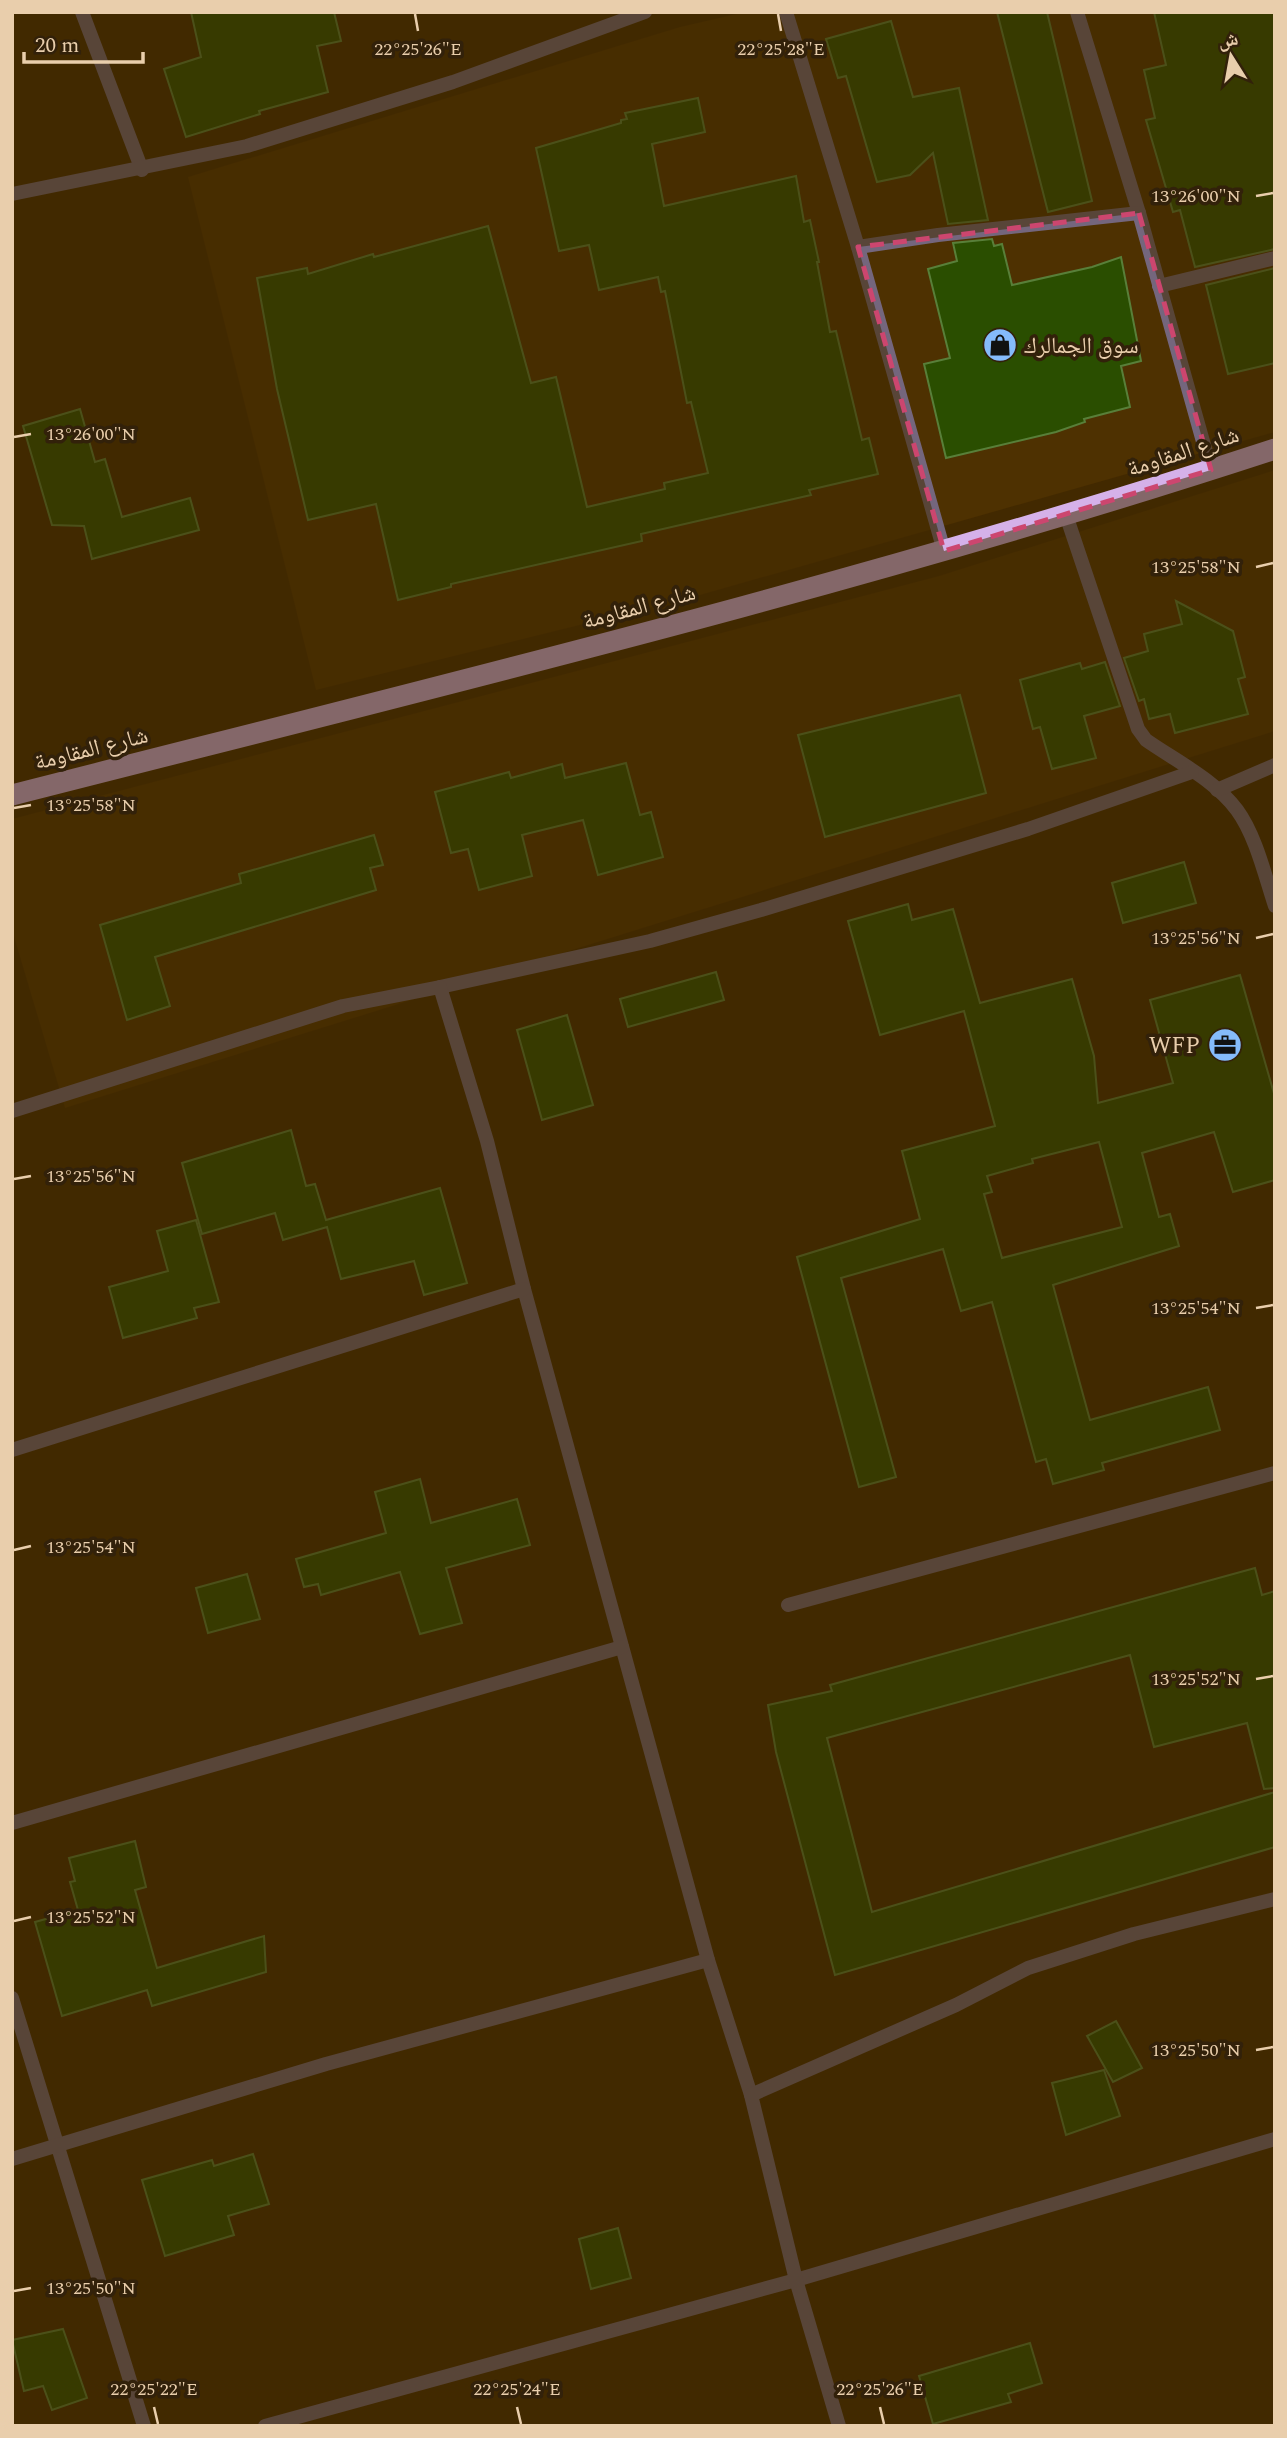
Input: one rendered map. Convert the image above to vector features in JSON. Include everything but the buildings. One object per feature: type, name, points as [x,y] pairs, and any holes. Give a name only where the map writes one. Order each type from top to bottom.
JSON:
[{"type":"highway","name":"شارع المقاومة","points":[[12,795],[513,667],[944,551],[1275,449]]},
{"type":"street","points":[[82,12],[142,170]]},
{"type":"street","points":[[12,194],[142,170],[247,146],[357,113],[645,12]]},
{"type":"street","points":[[786,12],[858,247],[944,551]]},
{"type":"street","points":[[1077,12],[1139,213],[1211,470]]},
{"type":"street","points":[[858,247],[938,235],[1139,213]]},
{"type":"street","points":[[1159,286],[1275,258]]},
{"type":"street","points":[[1066,515],[1132,719],[1146,740],[1217,790],[1237,811],[1249,833],[1275,906]]},
{"type":"street","points":[[1217,790],[1275,765]]},
{"type":"street","points":[[12,1111],[343,1006],[650,941],[761,910],[1028,829],[1192,772]]},
{"type":"street","points":[[440,987],[487,1141],[524,1289],[622,1647],[708,1960],[751,2095],[796,2280],[839,2426]]},
{"type":"street","points":[[12,1450],[524,1289]]},
{"type":"street","points":[[788,1605],[1275,1473]]},
{"type":"street","points":[[12,1823],[622,1647]]},
{"type":"street","points":[[751,2095],[956,2005],[1028,1968],[1134,1934],[1275,1899]]},
{"type":"street","points":[[12,2159],[326,2064],[708,1960]]},
{"type":"street","points":[[12,1998],[144,2426]]},
{"type":"street","points":[[265,2426],[796,2280],[1275,2139]]},
{"type":"highlighted area","points":[[1139,213],[1211,470],[944,551],[858,247]]},
{"type":"shaded area","points":[[745,12],[1275,12],[1275,432],[693,597],[316,690],[188,177],[680,27]]},
{"type":"shaded area","points":[[1275,470],[1275,731],[65,1108],[12,930],[12,819],[939,576]]},
{"type":"place","name":"سوق الجمالرك","points":[[1000,345]]},
{"type":"place","name":"WFP","points":[[1225,1045]]}]
